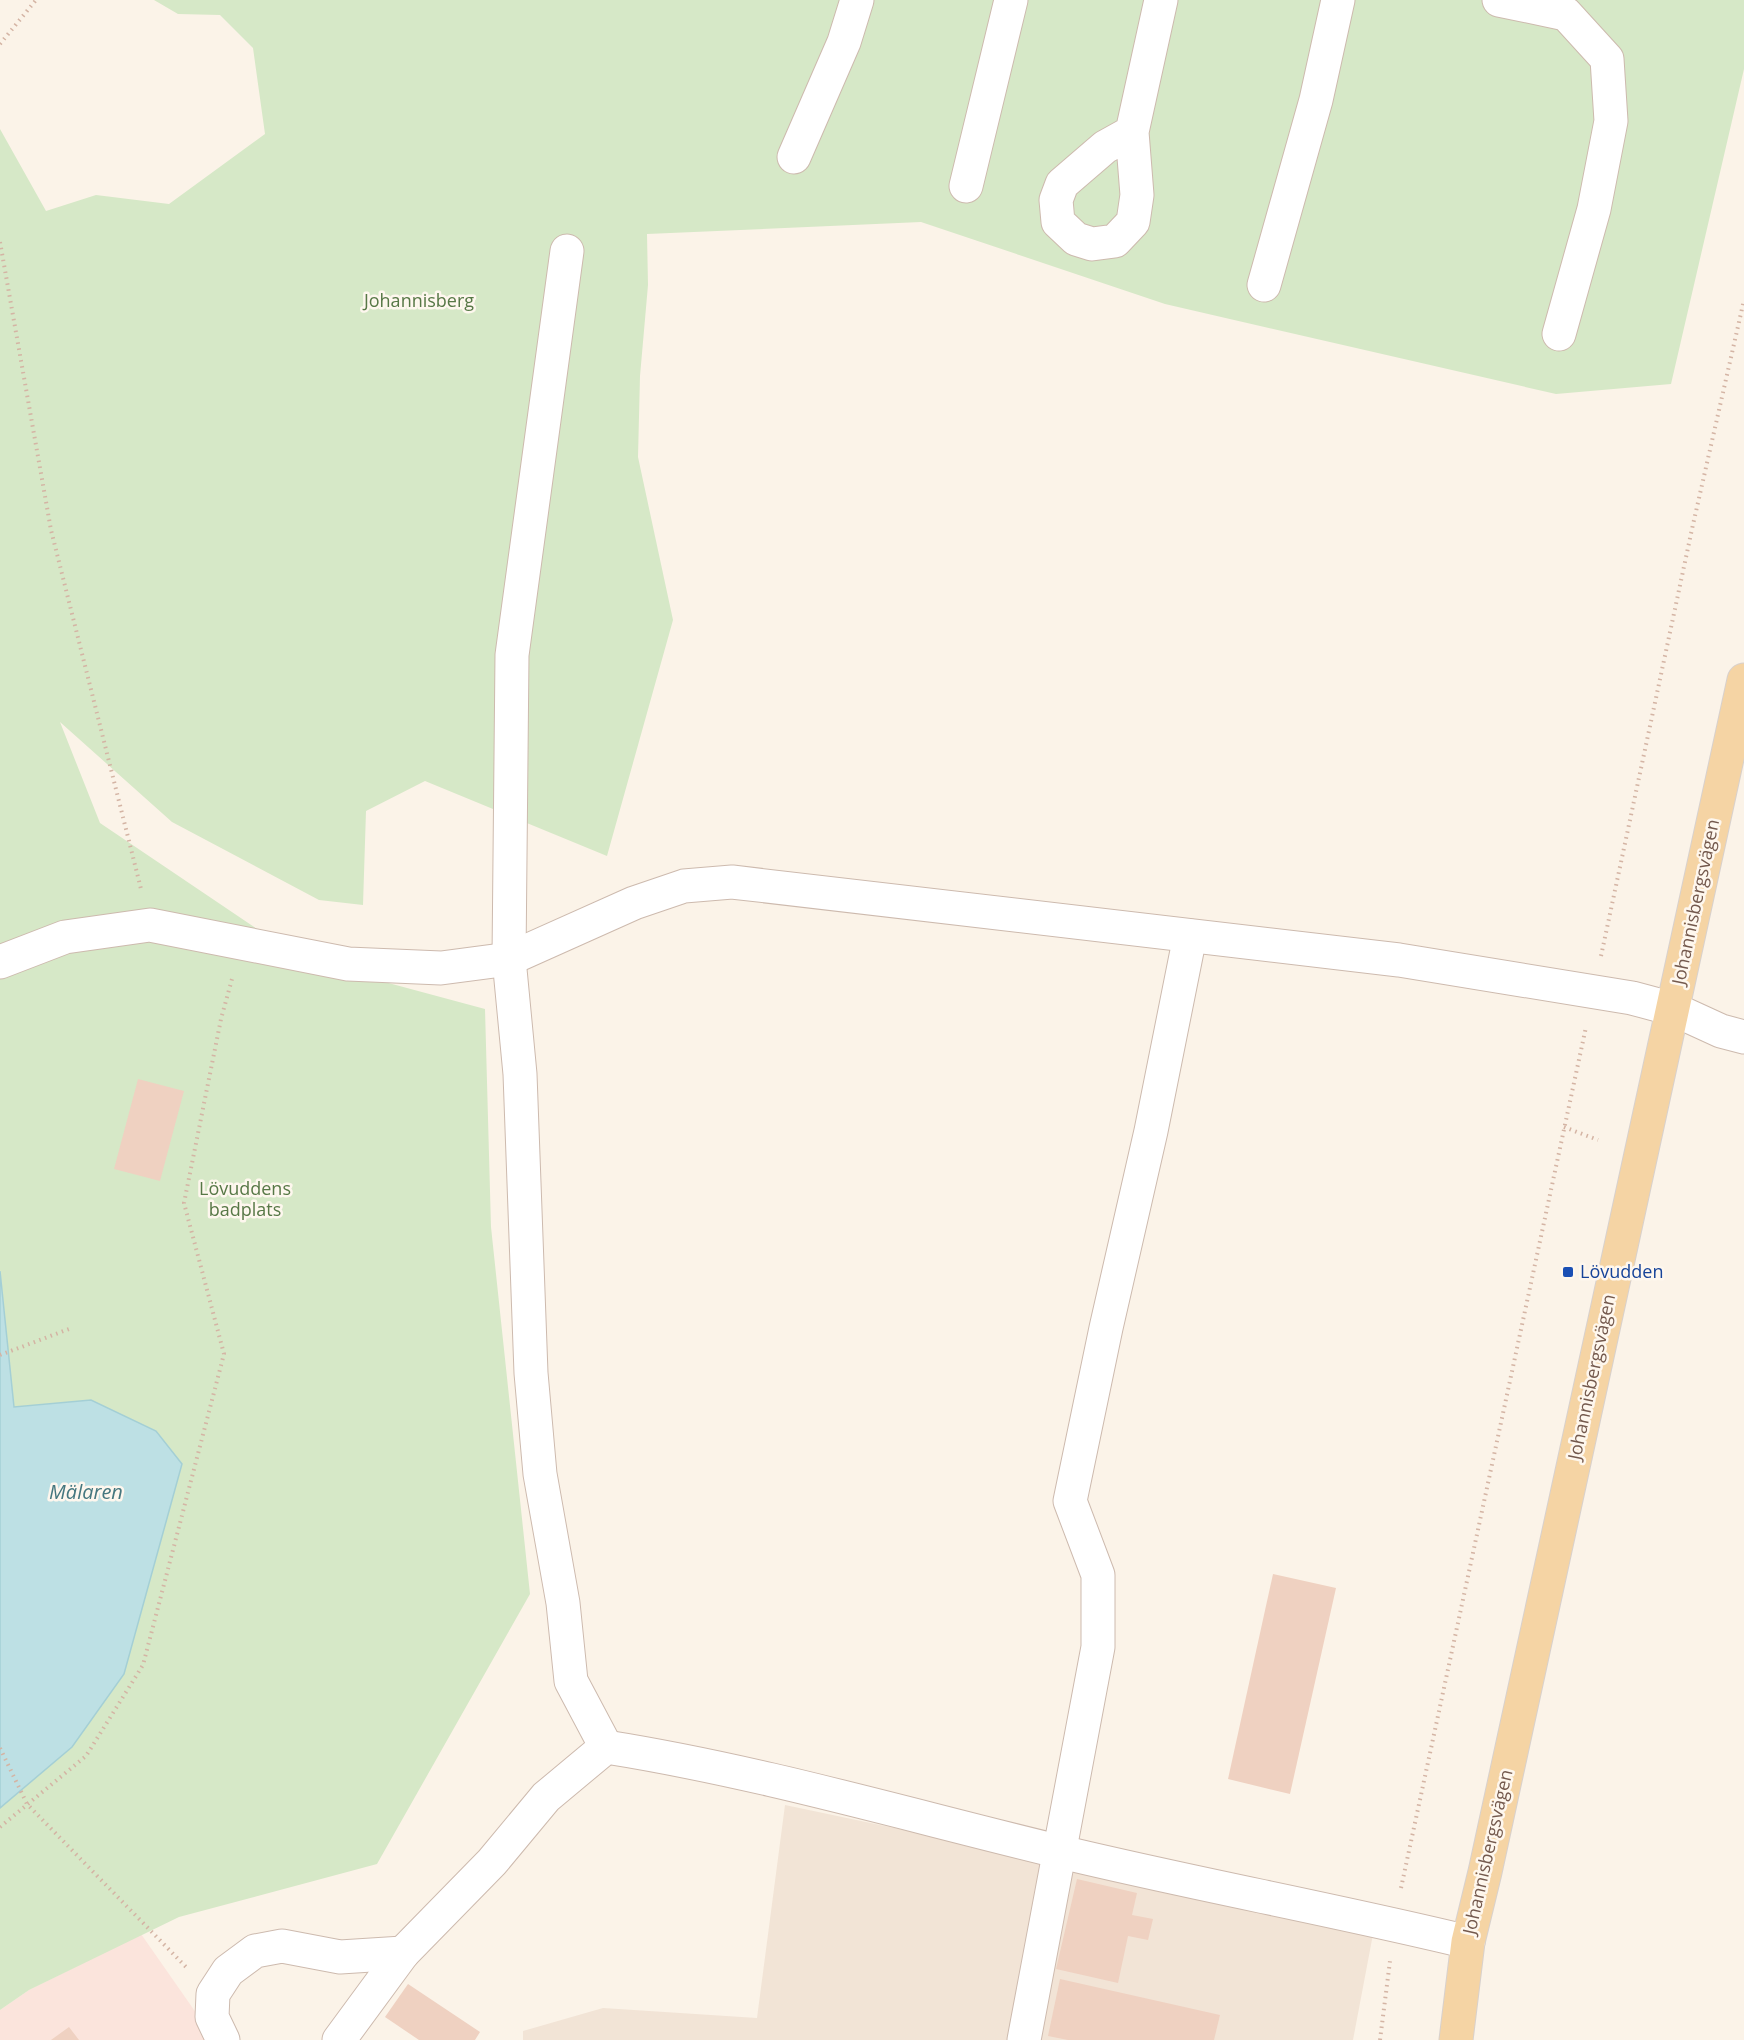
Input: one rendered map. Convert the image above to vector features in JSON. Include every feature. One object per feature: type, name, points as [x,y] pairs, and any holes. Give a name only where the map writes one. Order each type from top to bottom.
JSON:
[{"type":"main road","name":"Johannisbergsvägen","points":[[1456,2040],[1468,1942],[1744,680]]},
{"type":"street","points":[[794,157],[844,42],[857,0]]},
{"type":"street","points":[[966,186],[1011,0]]},
{"type":"street","points":[[1132,132],[1161,0]]},
{"type":"street","points":[[1264,285],[1316,100],[1338,0]]},
{"type":"street","points":[[1499,0],[1566,14],[1607,58],[1611,121],[1594,209],[1558,334]]},
{"type":"street","points":[[567,251],[512,655],[509,959],[520,1074],[531,1373],[540,1474],[563,1603],[571,1681],[606,1747]]},
{"type":"street","points":[[0,962],[65,937],[150,925],[348,964],[441,968],[509,959],[634,903],[684,886],[732,882],[1399,960],[1594,991],[1673,1010],[1744,1037]]},
{"type":"street","points":[[1024,2040],[1098,1647],[1098,1575],[1070,1501],[1106,1328],[1151,1131],[1190,936]]},
{"type":"street","points":[[339,2040],[403,1953],[492,1862],[546,1797],[606,1747],[682,1759],[1060,1852],[1395,1924],[1468,1942]]},
{"type":"street","points":[[223,2040],[212,2016],[213,1994],[228,1971],[255,1951],[282,1946],[340,1957],[403,1953]]},
{"type":"path","points":[[0,44],[36,0]]},
{"type":"path","points":[[0,242],[51,530],[150,925]]},
{"type":"path","points":[[1380,2040],[1400,1890],[1446,1668],[1744,300]]},
{"type":"path","points":[[0,1827],[86,1755],[143,1665],[224,1354],[184,1203],[221,1018],[243,944]]},
{"type":"path","points":[[1564,1127],[1598,1140]]},
{"type":"path","points":[[0,1355],[69,1329]]},
{"type":"path","points":[[0,1748],[27,1804],[213,1994]]},
{"type":"shaded area","points":[[785,1805],[1374,1929],[1353,2040],[523,2040],[523,2031],[603,2008],[757,2018]]},
{"type":"shaded area","points":[[141,1934],[215,2040],[0,2040],[0,2010],[29,1990]]},
{"type":"green space","points":[[154,0],[1744,0],[1744,69],[1671,384],[1556,394],[1165,304],[921,222],[647,234],[648,285],[640,376],[638,457],[673,620],[607,856],[425,781],[366,811],[363,905],[319,900],[172,822],[60,722],[100,823],[303,960],[485,1009],[491,1227],[530,1594],[377,1864],[179,1917],[29,1990],[0,2010],[0,1808],[72,1747],[91,1400],[14,1407],[0,1270],[0,129],[46,211],[96,195],[169,204],[265,134],[253,48],[220,15],[178,14]]},
{"type":"water","name":"Mälaren","points":[[0,1271],[14,1407],[91,1400],[156,1431],[182,1464],[124,1674],[72,1747],[0,1808]]},
{"type":"building","points":[[138,1079],[184,1091],[160,1181],[114,1169]]},
{"type":"building","points":[[1273,1574],[1336,1588],[1290,1794],[1228,1779]]},
{"type":"building","points":[[1077,1879],[1137,1893],[1132,1915],[1153,1919],[1148,1940],[1128,1936],[1118,1983],[1056,1969]]},
{"type":"building","points":[[1060,1979],[1220,2015],[1214,2040],[1068,2040],[1048,2036]]},
{"type":"building","points":[[408,1984],[480,2032],[475,2040],[419,2040],[385,2017]]},
{"type":"building","points":[[69,2027],[79,2040],[51,2040]]},
{"type":"place","name":"Lövudden","points":[[1568,1272]]},
{"type":"park label","name":"Johannisberg","points":[[419,301]]},
{"type":"park label","name":"Lövuddens badplats","points":[[245,1199]]}]
